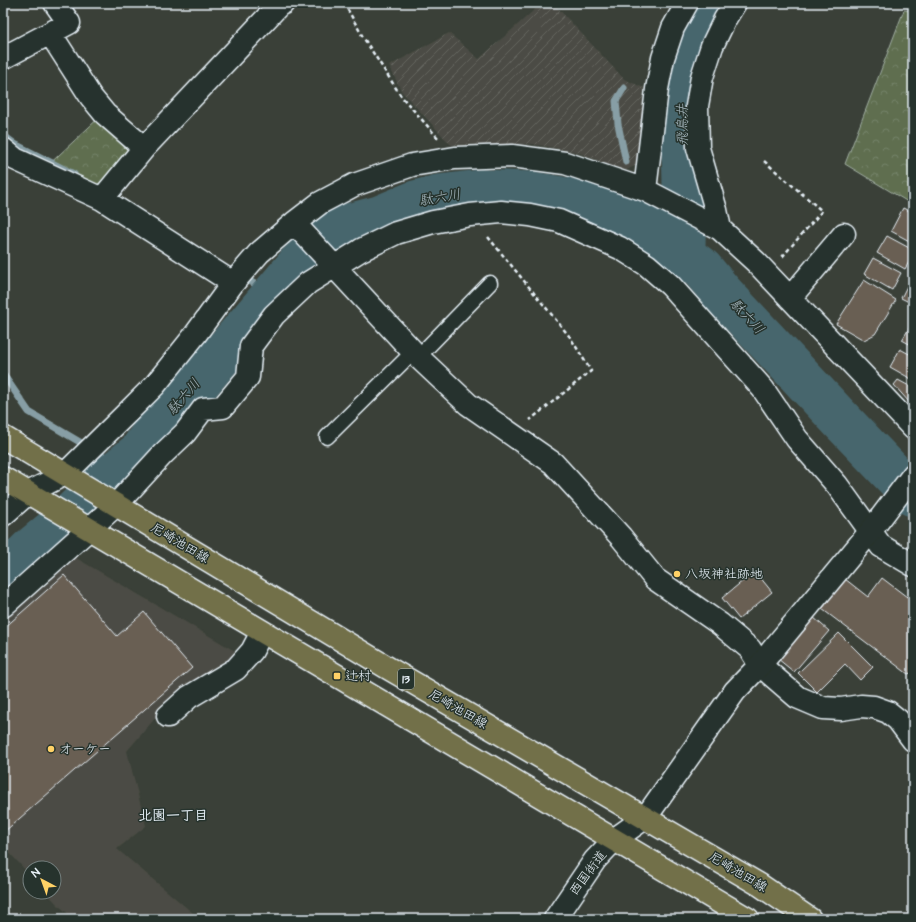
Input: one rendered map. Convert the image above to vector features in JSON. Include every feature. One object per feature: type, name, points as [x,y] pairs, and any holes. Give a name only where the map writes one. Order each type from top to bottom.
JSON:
[{"type":"main road","name":"尼崎池田線","points":[[3,438],[388,668],[646,817],[760,885],[810,919]]},
{"type":"main road","points":[[3,478],[748,919]]},
{"type":"street","points":[[3,58],[69,23],[56,3]]},
{"type":"street","points":[[652,194],[657,89],[663,58],[673,28],[687,3]]},
{"type":"street","points":[[713,226],[716,210],[698,148],[697,106],[702,77],[712,46],[725,19],[736,3]]},
{"type":"street","points":[[102,199],[144,148],[280,4]]},
{"type":"street","points":[[50,33],[91,97],[105,114],[144,148]]},
{"type":"street","points":[[3,149],[15,159],[102,199],[233,283]]},
{"type":"street","points":[[3,515],[28,492],[65,474],[154,385],[196,335],[233,283],[259,253],[320,202],[354,186],[412,165],[455,158],[512,156],[564,163],[652,194],[713,226],[767,273],[913,428]]},
{"type":"street","points":[[3,606],[116,505],[163,454],[185,433],[202,409],[223,407],[248,377],[251,346],[274,315],[308,283],[361,250],[396,233],[433,222],[470,215],[501,212],[530,215],[559,221],[620,248],[647,265],[670,284],[762,389],[797,439],[872,528],[881,546],[913,565]]},
{"type":"street","points":[[294,223],[415,355],[468,404],[553,463],[621,537],[655,579],[720,624],[750,650],[760,665],[797,697],[824,708],[841,709],[861,706],[874,707],[888,712],[898,720],[913,740]]},
{"type":"street","points":[[790,298],[844,234]]},
{"type":"street","name":"西国街道","points":[[555,919],[595,860],[615,840],[646,817],[735,691],[760,665],[872,528],[913,475]]},
{"type":"street","points":[[168,716],[189,697],[236,669],[252,651],[262,632]]},
{"type":"lane","points":[[327,437],[490,283]]},
{"type":"path","points":[[344,3],[363,37],[401,96],[455,158]]},
{"type":"path","points":[[764,161],[822,211],[767,273]]},
{"type":"path","points":[[470,215],[570,337],[591,371],[512,434]]},
{"type":"shaded area","points":[[542,3],[553,3],[624,79],[644,88],[638,164],[625,171],[576,152],[532,144],[451,145],[402,92],[389,66],[449,33],[479,59]]},
{"type":"shaded area","points":[[66,552],[240,654],[170,701],[127,751],[146,826],[117,849],[194,914],[192,919],[74,919],[53,900],[62,900],[62,860],[22,860],[22,866],[3,846],[3,607]]},
{"type":"green space","points":[[904,10],[913,11],[913,205],[845,164]]},
{"type":"green space","points":[[103,114],[135,143],[99,192],[44,169]]},
{"type":"building","points":[[903,208],[913,213],[913,243],[891,231]]},
{"type":"building","points":[[887,236],[913,250],[913,255],[905,269],[877,253]]},
{"type":"building","points":[[873,258],[901,273],[892,290],[864,274]]},
{"type":"building","points":[[913,274],[913,304],[901,298]]},
{"type":"building","points":[[864,280],[896,300],[875,334],[864,340],[836,324]]},
{"type":"building","points":[[913,322],[913,346],[902,340]]},
{"type":"building","points":[[900,349],[913,356],[913,380],[890,367]]},
{"type":"building","points":[[898,380],[913,388],[913,405],[894,385]]},
{"type":"building","points":[[755,571],[772,592],[739,619],[722,598]]},
{"type":"building","name":"オーケー","points":[[64,575],[117,636],[144,612],[192,668],[4,832],[3,629]]},
{"type":"building","points":[[882,578],[907,597],[913,590],[913,672],[908,674],[822,609],[845,579],[868,597]]},
{"type":"building","points":[[813,617],[829,631],[794,672],[778,659]]},
{"type":"building","points":[[839,633],[873,667],[860,680],[845,664],[817,692],[798,673]]},
{"type":"waterway","name":"飛鳥井","points":[[684,255],[682,119],[685,84],[697,48],[723,3]]},
{"type":"waterway","points":[[624,88],[616,101],[618,124],[626,162]]},
{"type":"waterway","points":[[3,135],[15,144],[74,174]]},
{"type":"waterway","name":"駄六川","points":[[3,577],[106,480],[140,452],[157,428],[194,388],[298,265],[315,249],[345,226],[379,217],[415,202],[438,196],[481,191],[531,193],[556,197],[607,208],[633,218],[702,269],[722,293],[913,495]]},
{"type":"waterway","points":[[242,276],[272,295]]},
{"type":"waterway","points":[[3,374],[29,412],[122,467]]},
{"type":"place","name":"八坂神社跡地","points":[[677,574]]},
{"type":"place","name":"辻村","points":[[337,676]]},
{"type":"place","name":"オーケー","points":[[51,749]]},
{"type":"district","name":"北園一丁目","points":[[173,816]]}]
